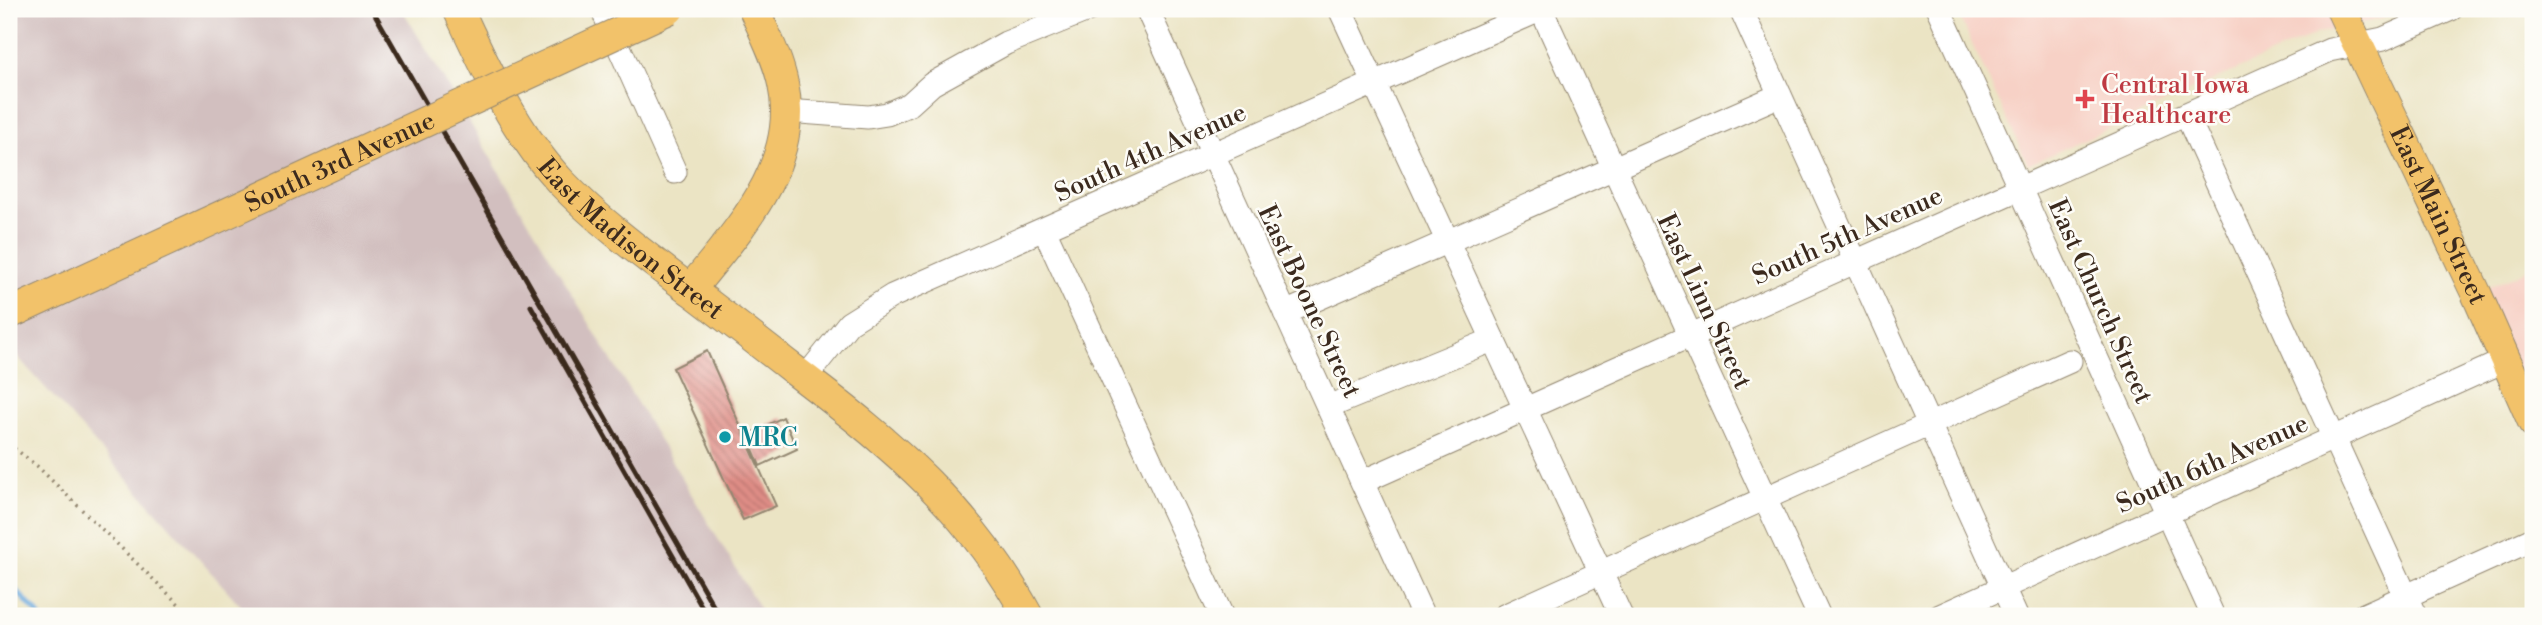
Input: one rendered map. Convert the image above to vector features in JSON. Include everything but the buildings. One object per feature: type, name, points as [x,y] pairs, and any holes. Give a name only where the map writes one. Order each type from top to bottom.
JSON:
[{"type":"main road","name":"East Madison Street","points":[[458,9],[485,67],[513,117],[559,180],[626,243],[861,420],[915,467],[959,513],[997,562],[1028,616]]},
{"type":"main road","name":"South 3rd Avenue","points":[[9,314],[669,9]]},
{"type":"main road","points":[[690,290],[758,201],[773,176],[783,146],[786,111],[783,83],[754,9]]},
{"type":"main road","name":"East Main Street","points":[[2341,9],[2533,422]]},
{"type":"street","points":[[602,9],[675,172]]},
{"type":"street","points":[[786,111],[868,117],[887,114],[910,104],[932,84],[1006,43],[1090,9]]},
{"type":"street","name":"East Boone Street","points":[[1147,9],[1423,616]]},
{"type":"street","points":[[1340,9],[1621,616]]},
{"type":"street","name":"South 4th Avenue","points":[[805,378],[849,323],[892,296],[1541,9]]},
{"type":"street","name":"East Linn Street","points":[[1541,9],[1819,616]]},
{"type":"street","points":[[1741,9],[2016,616]]},
{"type":"street","name":"East Church Street","points":[[1939,9],[2213,616]]},
{"type":"street","name":"South 5th Avenue","points":[[1362,482],[2330,50],[2383,39],[2452,9]]},
{"type":"street","points":[[1285,313],[1780,96]]},
{"type":"street","points":[[2186,114],[2410,606]]},
{"type":"street","points":[[1044,229],[1222,616]]},
{"type":"street","points":[[1328,407],[1492,340]]},
{"type":"street","name":"South 6th Avenue","points":[[1940,616],[2506,360]]},
{"type":"street","points":[[1504,616],[2070,361]]},
{"type":"street","points":[[2362,616],[2410,606],[2533,539]]},
{"type":"path","points":[[9,444],[37,466],[191,616]]},
{"type":"shaded area","points":[[9,9],[402,9],[764,616],[250,616],[16,355],[9,339]]},
{"type":"shaded area","name":"Central Iowa Healthcare","points":[[1956,9],[2404,9],[2380,19],[2318,33],[2028,165]]},
{"type":"shaded area","points":[[2533,267],[2533,422],[2476,293]]},
{"type":"waterway","points":[[9,583],[40,616]]},
{"type":"railway","points":[[372,9],[719,616]]},
{"type":"railway","points":[[531,306],[707,616]]},
{"type":"place","name":"Central Iowa Healthcare","points":[[2085,99]]},
{"type":"place","name":"MRC","points":[[725,437]]}]
